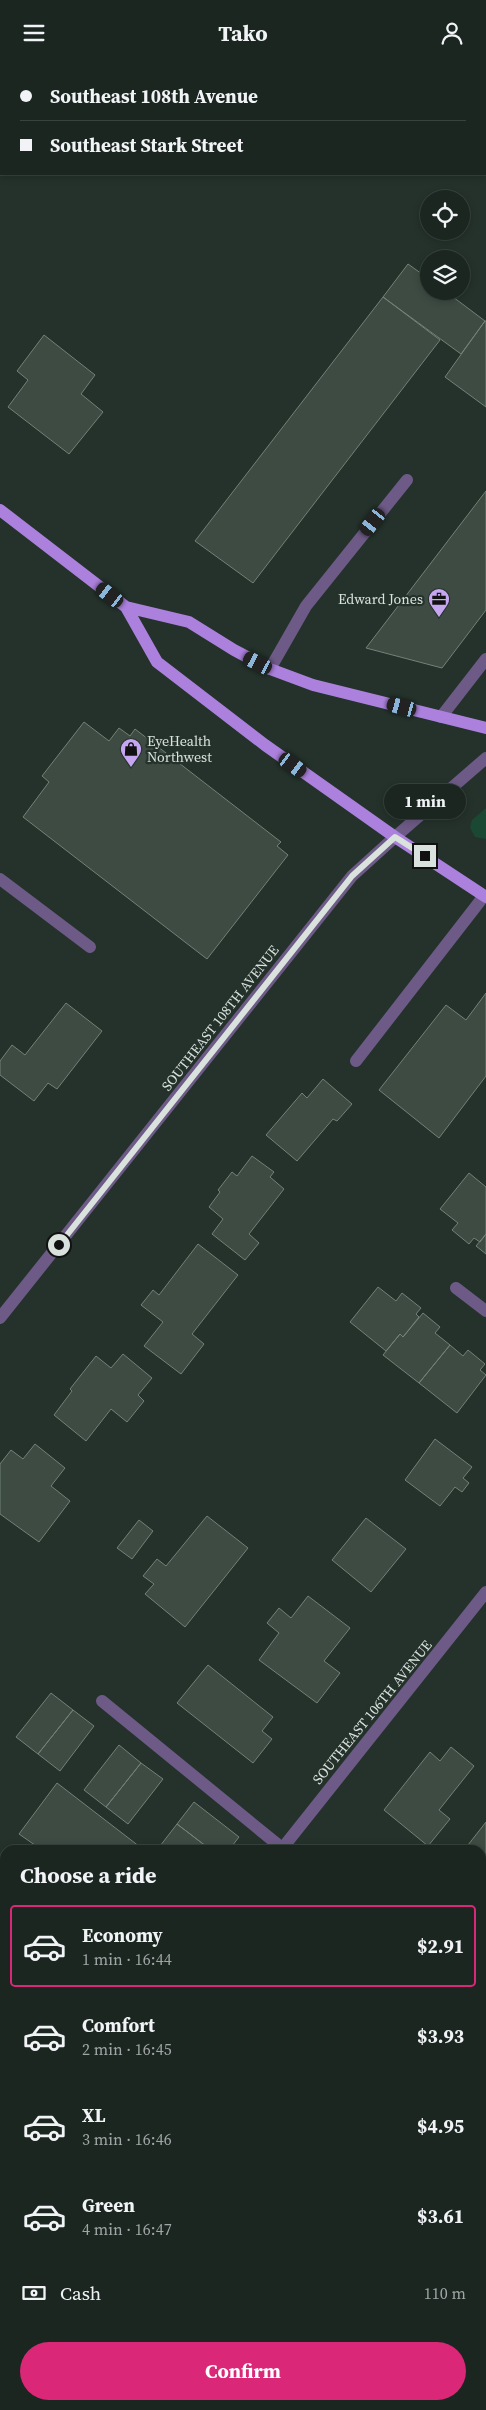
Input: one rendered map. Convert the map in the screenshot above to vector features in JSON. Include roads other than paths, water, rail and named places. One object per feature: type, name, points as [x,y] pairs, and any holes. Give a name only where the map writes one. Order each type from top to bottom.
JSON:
[{"type":"main road","points":[[0,510],[126,607],[157,662],[265,745],[395,837],[485,896]]},
{"type":"main road","points":[[126,607],[189,622],[234,650],[270,669],[313,685],[486,728]]},
{"type":"street","points":[[270,669],[306,606],[406,480]]},
{"type":"street","points":[[441,717],[486,659]]},
{"type":"street","name":"SOUTHEAST 108TH AVENUE","points":[[0,1319],[352,876],[486,758]]},
{"type":"street","points":[[0,879],[90,947]]},
{"type":"street","points":[[356,1061],[485,896]]},
{"type":"street","points":[[456,1288],[486,1311]]},
{"type":"street","name":"SOUTHEAST 106TH AVENUE","points":[[285,1845],[486,1592]]},
{"type":"street","points":[[102,1701],[277,1845]]},
{"type":"place","name":"Edward Jones","points":[[439,618]]},
{"type":"place","name":"EyeHealth Northwest","points":[[131,768]]}]
